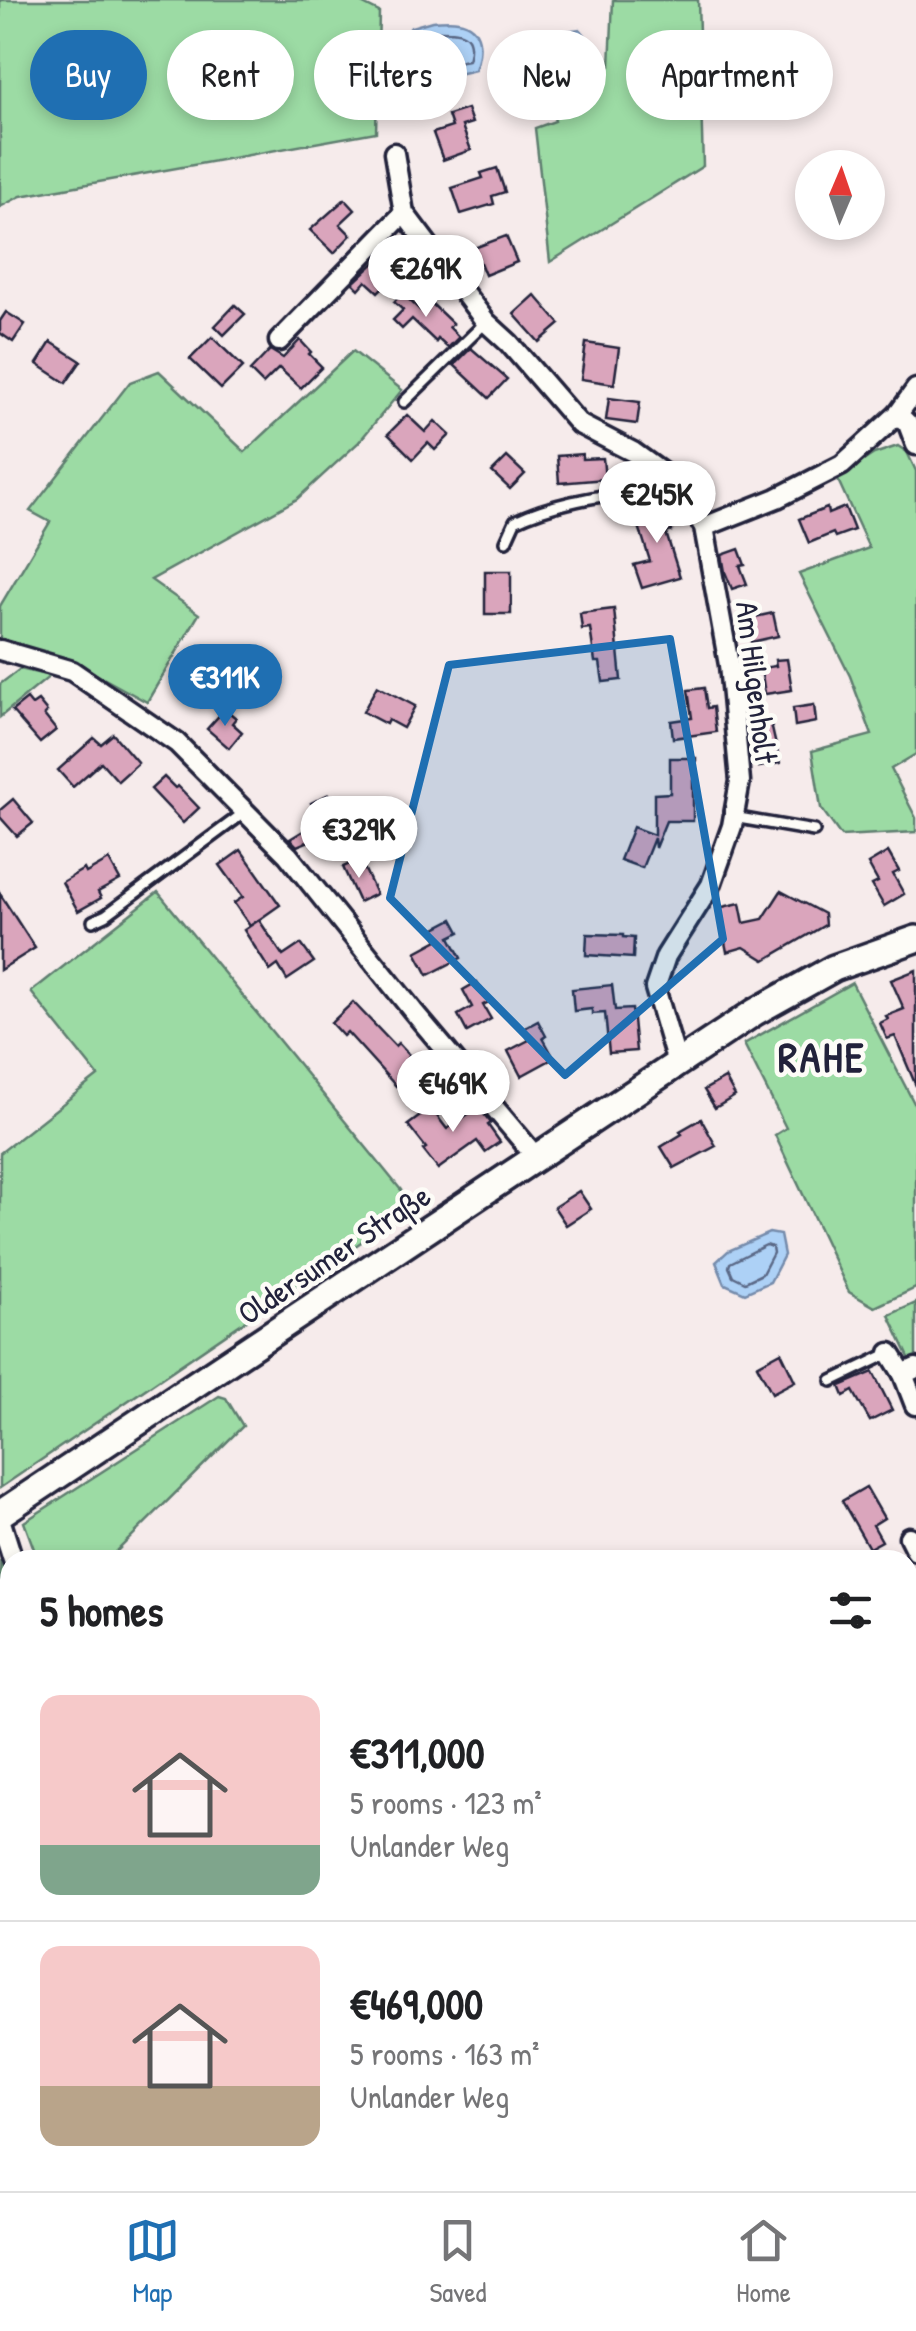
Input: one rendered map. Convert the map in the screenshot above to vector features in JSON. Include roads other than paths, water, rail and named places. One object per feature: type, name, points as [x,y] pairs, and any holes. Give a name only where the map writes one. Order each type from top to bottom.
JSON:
[{"type":"main road","name":"Oldersumer Straße","points":[[0,1516],[755,1012],[834,968],[916,939]]},
{"type":"street","points":[[394,154],[404,213],[486,322],[580,424],[633,452],[676,483],[704,527],[777,498],[842,465],[898,414],[916,390]]},
{"type":"street","points":[[279,341],[404,213]]},
{"type":"street","points":[[898,414],[908,424],[916,445]]},
{"type":"street","name":"Am Hilgenholt","points":[[676,1063],[655,988],[666,956],[710,885],[733,817],[740,780],[729,665],[704,527]]},
{"type":"street","points":[[0,650],[72,671],[177,743],[288,855],[536,1157]]},
{"type":"street","points":[[890,1352],[909,1371],[916,1405]]},
{"type":"street","points":[[0,1516],[10,1550]]},
{"type":"lane","points":[[404,402],[486,322]]},
{"type":"lane","points":[[506,541],[515,521],[530,513],[676,483]]},
{"type":"lane","points":[[92,921],[106,915],[245,812]]},
{"type":"lane","points":[[733,817],[814,831]]},
{"type":"lane","points":[[832,1381],[890,1352]]},
{"type":"water","points":[[455,20],[473,28],[480,47],[475,70],[467,72],[467,30],[409,30]]},
{"type":"water","points":[[769,1233],[780,1235],[784,1255],[770,1282],[745,1293],[725,1284],[716,1262],[728,1251]]},
{"type":"district","name":"RAHE","points":[[822,1056]]}]
